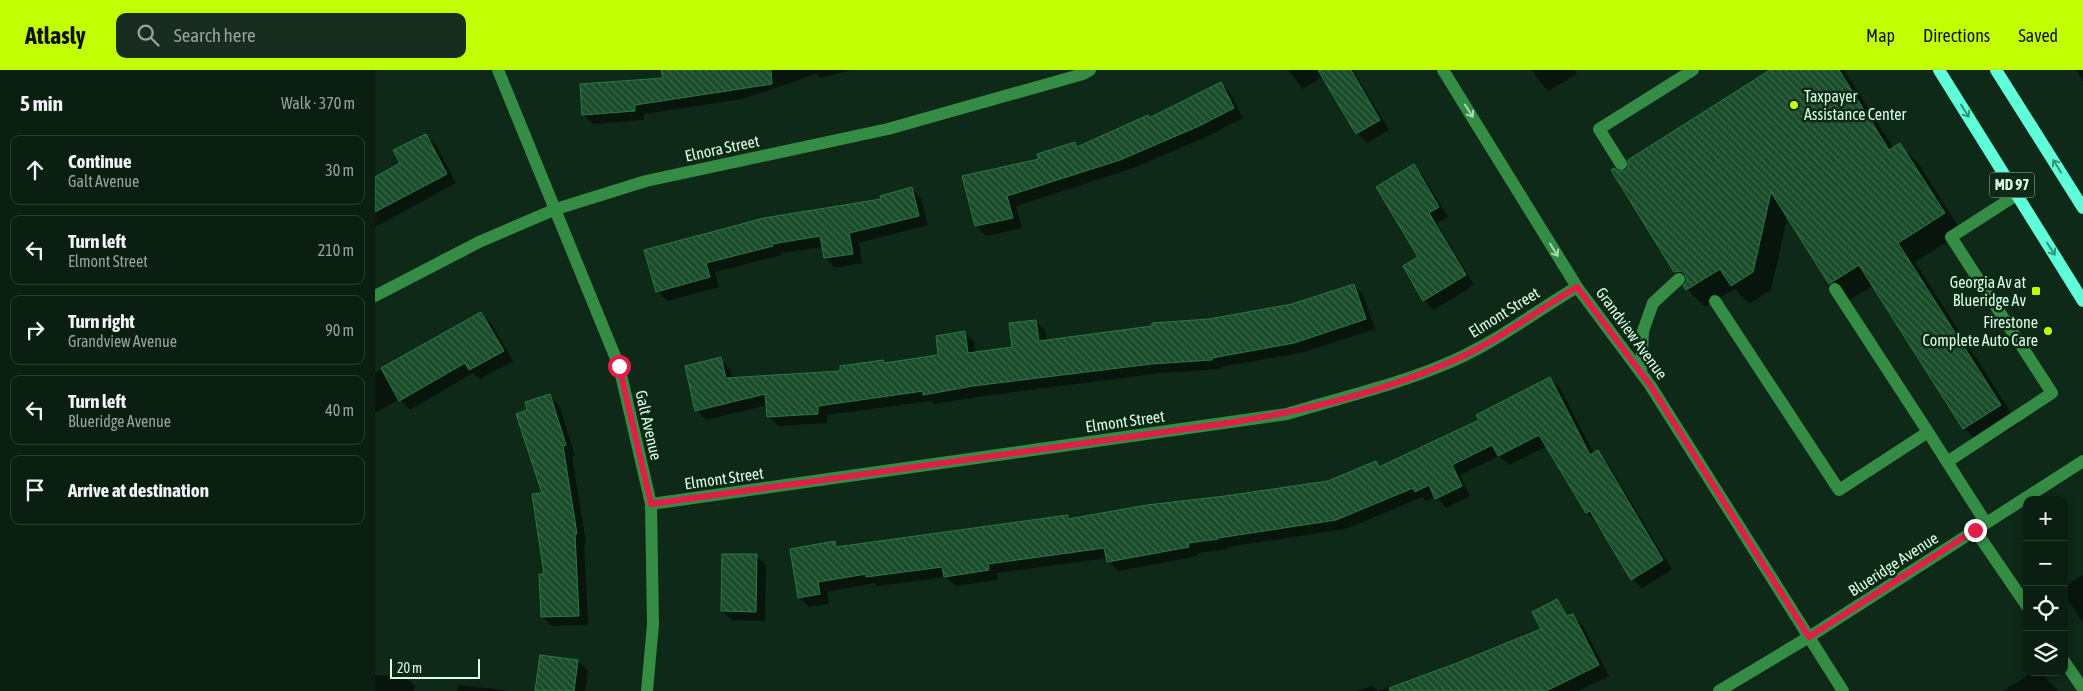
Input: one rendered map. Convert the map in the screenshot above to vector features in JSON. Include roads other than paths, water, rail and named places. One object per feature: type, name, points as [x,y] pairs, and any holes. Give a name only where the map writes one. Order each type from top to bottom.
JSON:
[{"type":"main road","name":"MD 97","points":[[1939,70],[2083,301]]},
{"type":"main road","name":"MD 97","points":[[1996,70],[2083,208]]},
{"type":"street","name":"Galt Avenue","points":[[498,70],[619,366],[651,504],[653,624],[647,691]]},
{"type":"street","name":"Elnora Street","points":[[375,296],[479,242],[556,209],[646,181],[888,129],[1083,74],[1090,70]]},
{"type":"street","name":"Grandview Avenue","points":[[1443,70],[1577,287],[1641,373],[1843,691]]},
{"type":"street","points":[[1621,164],[1599,130],[1693,70]]},
{"type":"street","points":[[1947,462],[2052,393],[1951,237],[2018,194]]},
{"type":"street","points":[[1641,373],[1643,331],[1653,302],[1679,279]]},
{"type":"street","name":"Elmont Street","points":[[651,504],[1287,414],[1382,386],[1444,365],[1483,346],[1577,287]]},
{"type":"street","points":[[1835,288],[1947,462],[2023,599]]},
{"type":"street","points":[[1715,301],[1839,490],[1928,432]]},
{"type":"street","name":"Blueridge Avenue","points":[[1719,691],[1809,637],[2083,461]]},
{"type":"street","points":[[2068,667],[2083,689]]},
{"type":"place","name":"Taxpayer Assistance Center","points":[[1794,105]]},
{"type":"place","name":"Georgia Av at Blueridge Av","points":[[2036,291]]},
{"type":"place","name":"Firestone Complete Auto Care","points":[[2048,331]]}]
